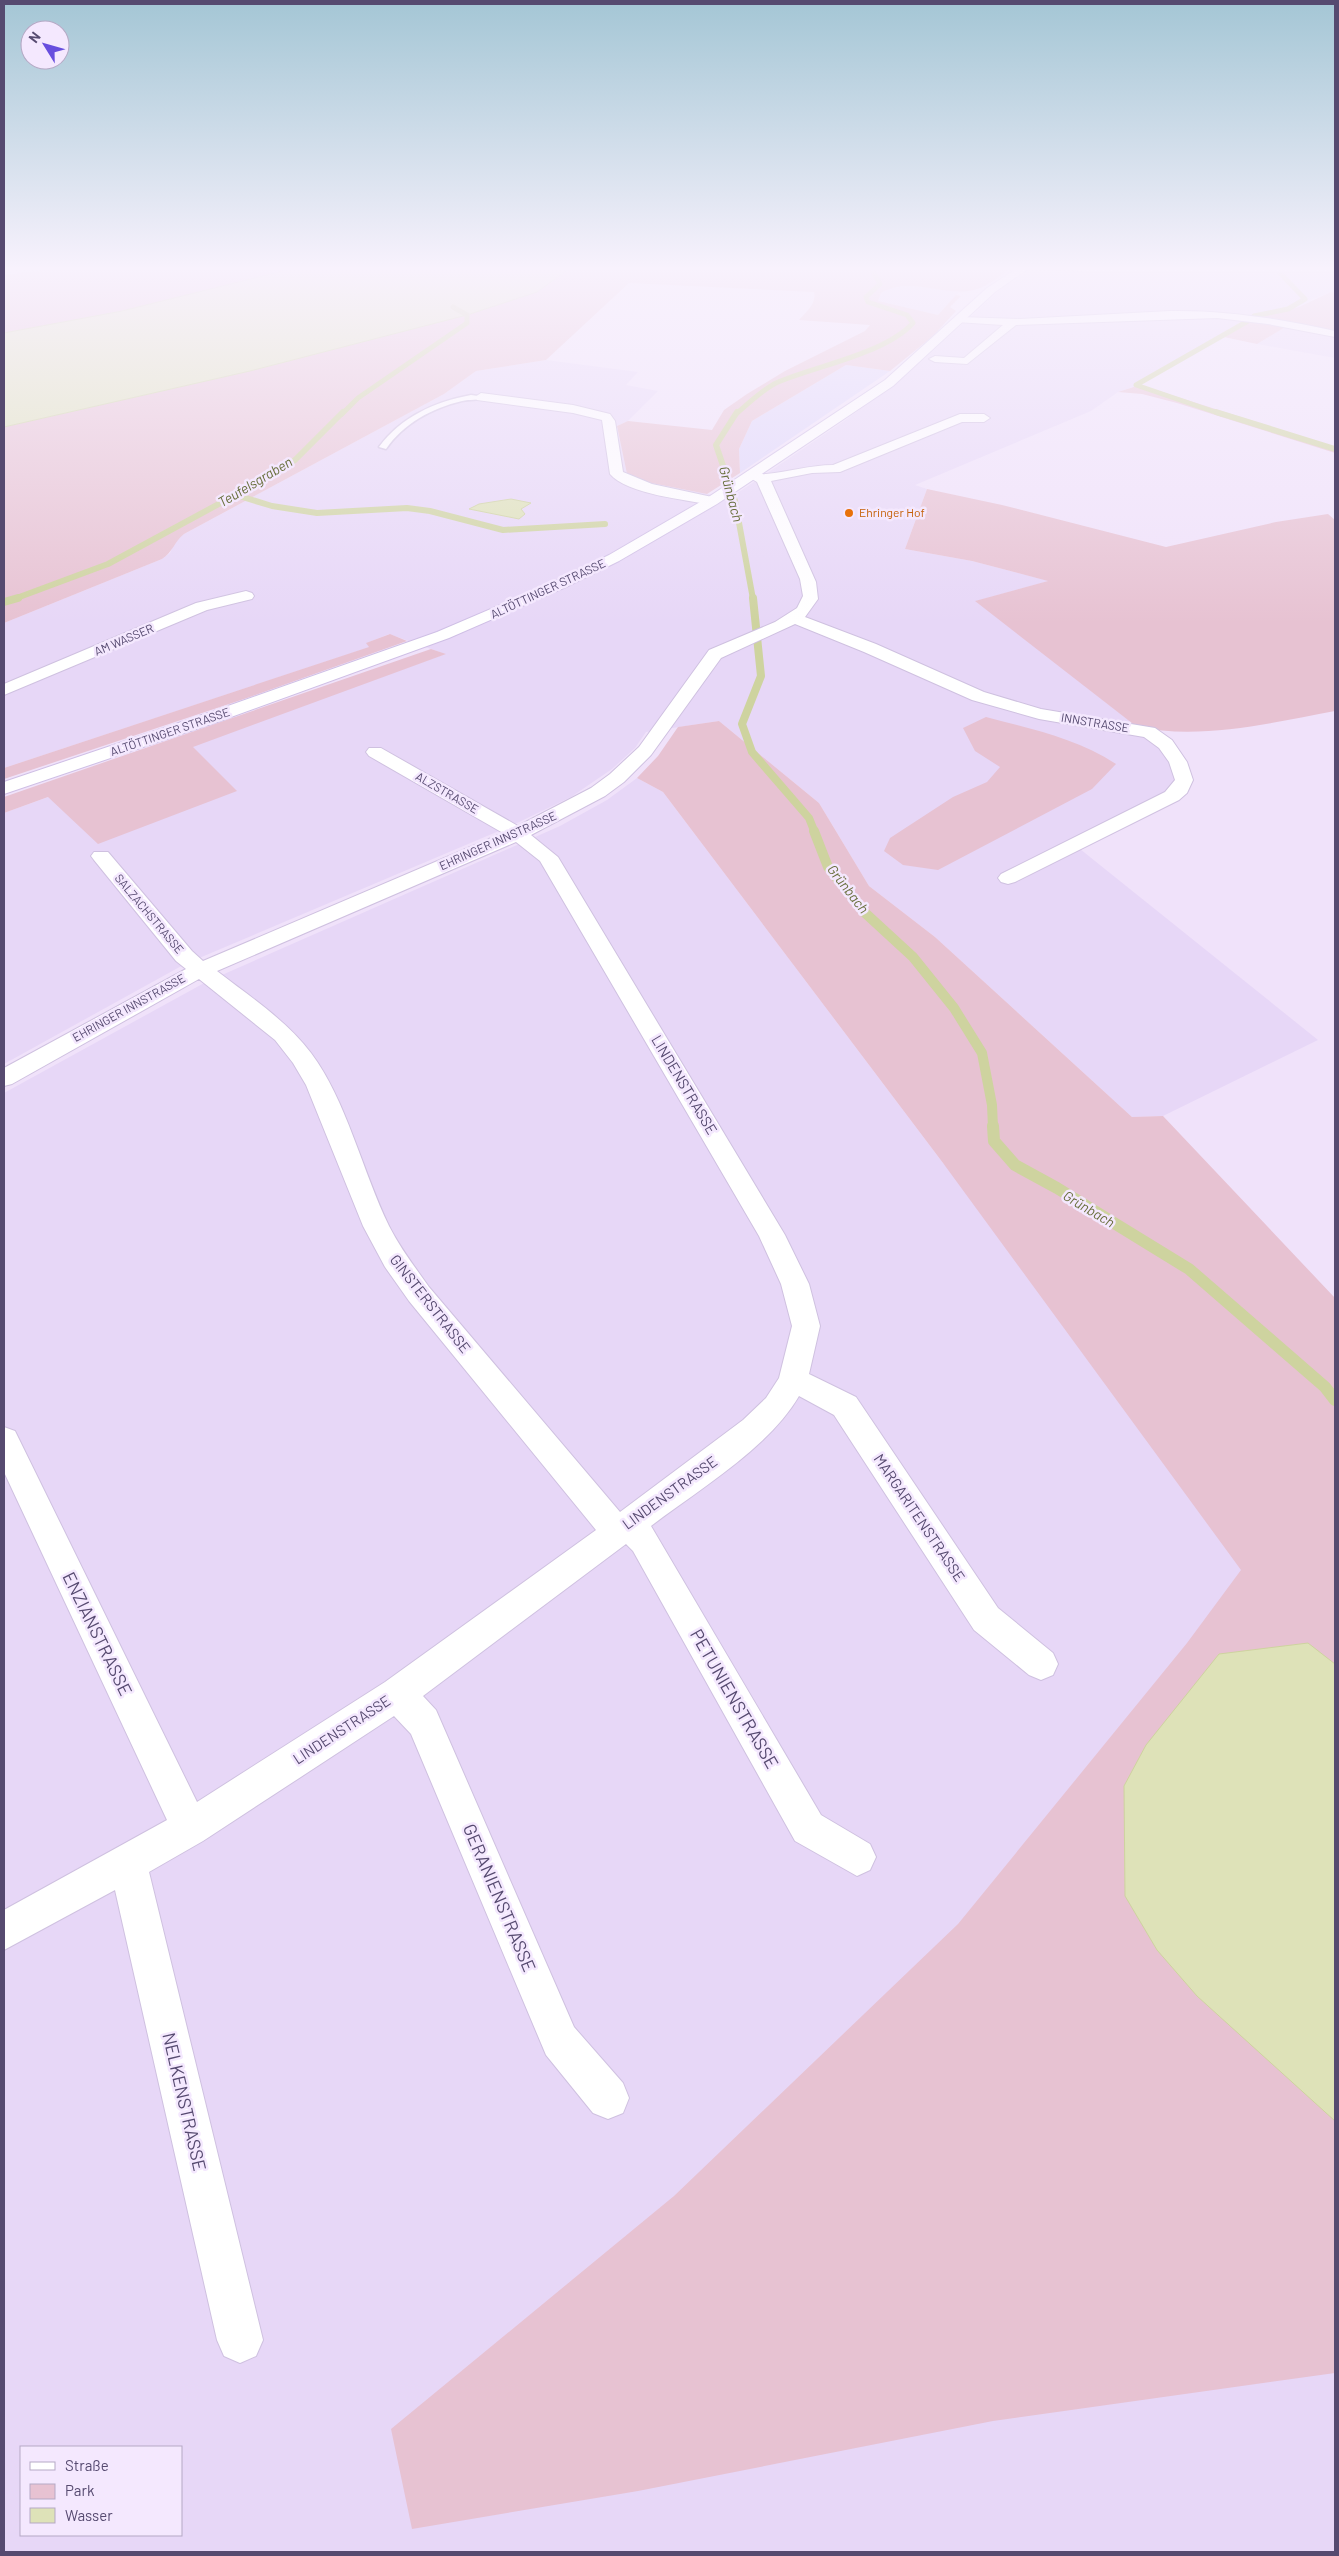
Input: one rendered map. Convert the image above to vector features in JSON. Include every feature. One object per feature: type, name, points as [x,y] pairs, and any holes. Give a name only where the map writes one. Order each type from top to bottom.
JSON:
[{"type":"street","name":"ALTÖTTINGER STRASSE","points":[[4,788],[214,717],[443,635],[606,563],[754,478],[886,385]]},
{"type":"street","points":[[481,397],[573,409],[606,417],[609,421],[617,474],[620,478],[634,483],[716,499]]},
{"type":"street","points":[[754,478],[812,469],[835,469],[960,418],[984,418]]},
{"type":"street","name":"EHRINGER INNSTRASSE","points":[[4,1078],[200,970],[518,834],[576,805],[617,778],[646,751],[675,712],[710,659],[736,642],[773,628],[792,618],[809,602],[811,591],[808,579],[754,478]]},
{"type":"street","name":"AM WASSER","points":[[4,690],[202,606],[246,596]]},
{"type":"street","name":"INNSTRASSE","points":[[792,618],[870,648],[978,696],[1039,714],[1149,732],[1166,744],[1178,762],[1184,780],[1180,789],[1172,796],[1008,878]]},
{"type":"street","name":"ALZSTRASSE","points":[[375,752],[518,834]]},
{"type":"street","name":"LINDENSTRASSE","points":[[4,1931],[190,1828],[397,1694],[754,1429],[777,1406],[793,1380],[806,1326],[795,1284],[772,1235],[548,857],[518,834]]},
{"type":"street","name":"SALZACHSTRASSE","points":[[101,856],[184,956],[200,970]]},
{"type":"street","name":"GINSTERSTRASSE","points":[[200,970],[283,1035],[304,1059],[318,1085],[376,1226],[395,1260],[419,1294],[622,1527]]},
{"type":"street","name":"MARGARITENSTRASSE","points":[[793,1380],[845,1406],[986,1619],[1041,1664]]},
{"type":"street","name":"ENZIANSTRASSE","points":[[4,1440],[190,1828]]},
{"type":"street","name":"PETUNIENSTRASSE","points":[[622,1527],[644,1541],[808,1828],[857,1857]]},
{"type":"street","name":"GERANIENSTRASSE","points":[[397,1694],[424,1722],[560,2041],[608,2098]]},
{"type":"street","name":"NELKENSTRASSE","points":[[128,1864],[240,2340]]},
{"type":"lane","points":[[383,447],[393,432],[420,417],[463,397],[481,397]]},
{"type":"shaded area","points":[[456,385],[627,385],[658,391],[628,421],[617,426],[627,474],[646,482],[730,498],[844,421],[893,385],[1139,385],[1118,392],[1091,411],[915,485],[927,489],[905,549],[972,561],[1049,581],[976,601],[1158,743],[1178,776],[1174,789],[1080,849],[1318,1040],[1163,1116],[1132,1117],[935,937],[869,886],[819,803],[719,721],[646,732],[635,748],[612,769],[571,797],[513,825],[185,964],[4,1064],[4,813],[445,654],[389,634],[367,643],[370,647],[4,768],[4,623],[162,559],[170,553],[175,541],[184,534],[444,394]]},
{"type":"shaded area","points":[[812,385],[869,385],[740,473],[739,449],[752,421]]},
{"type":"shaded area","points":[[637,778],[663,792],[943,1163],[1335,1553],[1335,2552],[4,2552],[4,1093],[206,982],[560,826],[607,800]]},
{"type":"green space","points":[[187,385],[456,385],[444,394],[184,534],[162,559],[4,623],[4,427]]},
{"type":"green space","points":[[761,385],[812,385],[752,421],[739,449],[740,473],[707,494],[646,482],[627,474],[617,426],[628,421],[712,430],[724,410]]},
{"type":"green space","points":[[1141,385],[1335,447],[1335,453],[1177,403],[1142,394],[1118,392]]},
{"type":"green space","points":[[927,489],[1002,505],[1166,547],[1276,522],[1328,514],[1335,520],[1335,711],[1261,725],[1211,731],[1162,731],[1137,727],[975,601],[1048,581],[972,561],[905,549]]},
{"type":"green space","points":[[390,634],[407,641],[244,699],[4,779],[4,768],[369,647],[366,643]]},
{"type":"green space","points":[[431,649],[446,654],[193,747],[237,791],[98,844],[48,797],[4,813],[4,797]]},
{"type":"green space","points":[[986,717],[1069,741],[1085,747],[1116,764],[1092,789],[938,870],[903,865],[884,851],[890,838],[953,797],[987,782],[1000,767],[975,751],[963,728]]},
{"type":"green space","points":[[719,721],[819,803],[869,886],[935,937],[1132,1117],[1163,1116],[1335,1298],[1335,2373],[993,2421],[638,2491],[412,2529],[391,2429],[674,2196],[958,1924],[1187,1643],[1241,1570],[943,1163],[663,792],[637,778],[658,756],[678,727]]},
{"type":"water","points":[[4,385],[187,385],[4,427]]},
{"type":"water","points":[[511,499],[531,503],[521,509],[525,514],[519,519],[469,509],[479,504]]},
{"type":"water","points":[[1308,1643],[1335,1664],[1335,2121],[1197,1996],[1157,1950],[1125,1896],[1124,1786],[1146,1745],[1219,1654]]},
{"type":"waterway","name":"Teufelsgraben","points":[[342,414],[358,398],[376,385]]},
{"type":"waterway","name":"Grünbach","points":[[736,414],[760,393],[772,385]]},
{"type":"waterway","points":[[1137,385],[1221,414]]},
{"type":"waterway","name":"Teufelsgraben","points":[[14,599],[108,564],[263,480],[295,460],[343,412]]},
{"type":"waterway","name":"Grünbach","points":[[737,412],[716,445],[735,501],[753,599]]},
{"type":"waterway","points":[[1216,412],[1335,449]]},
{"type":"waterway","points":[[236,495],[272,506],[317,513],[407,508],[430,511],[503,530],[605,524]]},
{"type":"waterway","name":"Teufelsgraben","points":[[4,602],[18,598]]},
{"type":"waterway","name":"Grünbach","points":[[753,598],[761,676],[742,724],[752,752],[809,818],[815,833]]},
{"type":"waterway","name":"Grünbach","points":[[814,831],[828,867],[863,911],[913,957],[954,1008],[982,1053],[992,1105],[993,1127]]},
{"type":"waterway","name":"Grünbach","points":[[993,1126],[994,1141],[1015,1165],[1057,1188],[1189,1269],[1325,1387],[1335,1400]]},
{"type":"place","name":"Ehringer Hof","points":[[849,513]]}]
